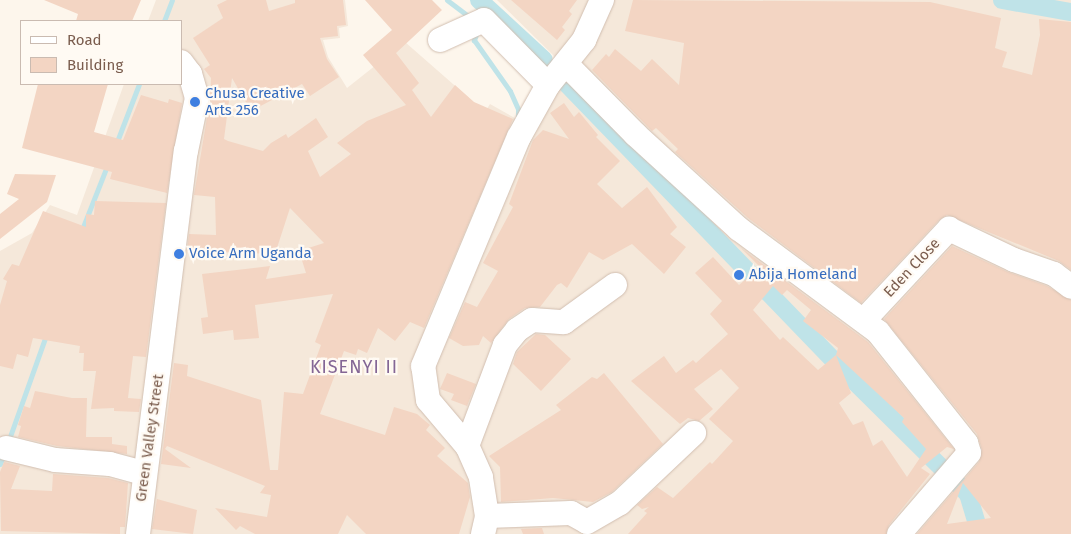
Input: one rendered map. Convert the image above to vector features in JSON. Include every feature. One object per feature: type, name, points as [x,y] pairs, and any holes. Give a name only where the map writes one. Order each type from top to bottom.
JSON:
[{"type":"street","points":[[602,0],[584,40],[567,65],[548,85],[519,137],[424,366],[428,400],[467,446],[481,477],[485,525],[571,513],[587,522],[620,504],[694,433]]},
{"type":"street","points":[[440,40],[476,24],[548,85]]},
{"type":"street","name":"Green Valley Street","points":[[138,534],[143,473],[186,151],[197,98],[190,74],[182,63]]},
{"type":"street","points":[[567,65],[636,135],[739,229],[878,332],[966,442],[969,453],[948,475],[899,534]]},
{"type":"street","name":"Eden Close","points":[[864,320],[948,229],[1014,260],[1054,274],[1071,287]]},
{"type":"street","points":[[467,446],[505,345],[517,330],[532,320],[564,322],[614,285]]},
{"type":"street","points":[[6,448],[39,457],[110,464],[143,473]]},
{"type":"shaded area","points":[[156,0],[345,0],[348,26],[339,28],[340,38],[323,40],[328,57],[347,88],[405,42],[485,112],[490,104],[522,122],[555,57],[497,0],[1071,0],[1071,534],[0,534],[0,251],[32,233],[50,205],[77,215],[124,85],[182,85],[182,20],[148,20]]},
{"type":"building","points":[[44,0],[141,0],[132,20],[76,20],[78,14]]},
{"type":"building","points":[[227,0],[266,0],[269,11],[295,3],[295,0],[343,0],[346,25],[337,26],[338,36],[320,38],[327,59],[339,77],[310,96],[302,84],[251,111],[232,78],[224,139],[228,141],[263,151],[271,143],[286,134],[288,138],[316,118],[328,137],[308,151],[320,177],[351,154],[337,143],[367,121],[406,105],[363,55],[392,30],[365,0],[432,0],[442,10],[396,53],[419,83],[412,90],[431,117],[455,85],[474,102],[513,119],[424,328],[410,322],[395,341],[378,328],[367,353],[358,349],[356,355],[344,351],[320,414],[385,435],[394,407],[417,414],[430,425],[426,430],[445,448],[437,456],[468,483],[470,497],[459,534],[366,534],[347,515],[338,534],[255,534],[240,526],[236,530],[215,508],[267,517],[271,495],[260,493],[265,486],[167,446],[165,449],[191,468],[161,464],[174,363],[188,365],[187,376],[261,400],[270,470],[278,470],[284,392],[303,394],[321,345],[315,342],[333,294],[255,305],[259,338],[234,340],[233,330],[203,334],[201,318],[208,317],[202,274],[270,266],[266,279],[306,273],[299,251],[324,243],[290,208],[275,254],[187,251],[189,234],[216,235],[215,197],[194,195],[210,100],[211,78],[204,69],[210,65],[193,38],[223,18],[217,5]]},
{"type":"building","points":[[511,0],[577,0],[569,11],[572,14],[562,27],[565,30],[557,40]]},
{"type":"building","points":[[633,0],[930,2],[1001,18],[995,48],[1007,52],[1002,67],[1032,75],[1040,35],[1039,19],[1071,22],[1071,270],[1059,261],[947,215],[939,220],[861,303],[748,218],[675,152],[678,149],[656,128],[652,131],[592,70],[606,54],[609,57],[615,49],[641,71],[652,59],[679,85],[684,43],[625,31]]},
{"type":"building","points":[[38,85],[108,85],[94,132],[123,140],[141,95],[168,103],[169,99],[182,103],[167,193],[110,179],[112,172],[22,148]]},
{"type":"building","points":[[564,103],[574,117],[579,112],[598,135],[596,137],[620,161],[597,184],[622,208],[647,187],[677,227],[670,234],[686,247],[664,274],[632,244],[603,260],[589,252],[567,288],[561,283],[557,285],[540,307],[525,308],[509,319],[491,343],[483,336],[479,345],[463,346],[449,338],[465,302],[477,307],[498,271],[483,263],[513,207],[509,204],[533,140],[543,130],[569,139],[550,113]]},
{"type":"building","points":[[15,174],[56,175],[47,202],[0,239],[0,214],[19,199],[7,194]]},
{"type":"building","points":[[95,201],[166,203],[146,357],[133,356],[128,398],[141,399],[139,412],[114,411],[114,408],[91,409],[96,371],[83,371],[84,353],[79,353],[80,346],[33,338],[28,357],[17,354],[13,369],[0,366],[0,305],[7,281],[3,279],[12,264],[19,266],[43,211],[86,227],[86,214],[94,215]]},
{"type":"building","points":[[952,246],[1008,272],[1047,286],[1071,300],[1071,534],[917,534],[979,462],[982,450],[977,434],[884,319]],"holes":[[[963,483],[991,518],[947,524]]]},
{"type":"building","points":[[741,248],[868,342],[954,449],[947,447],[921,468],[930,474],[889,525],[886,534],[628,534],[647,513],[644,511],[649,507],[642,509],[637,505],[657,487],[673,498],[710,462],[712,464],[733,441],[709,419],[739,388],[721,369],[694,389],[713,409],[699,421],[688,418],[680,424],[631,381],[664,356],[676,373],[693,360],[696,363],[728,334],[710,314],[722,301],[695,273],[713,257],[739,285],[760,267]],"holes":[[[773,286],[782,295],[787,290],[811,310],[803,321],[838,348],[836,355],[818,370],[783,337],[780,340],[753,310]],[[836,355],[904,418],[902,422],[926,449],[907,477],[882,440],[873,446],[863,421],[853,425],[839,403],[851,393]]]},
{"type":"building","points":[[536,334],[545,335],[571,359],[541,391],[513,364],[517,352]]},
{"type":"building","points":[[447,373],[476,384],[467,406],[451,400],[454,394],[440,389]]},
{"type":"building","points":[[604,373],[663,444],[612,492],[593,502],[553,498],[501,502],[500,467],[489,456],[561,410],[556,405],[592,377],[597,379]]},
{"type":"building","points":[[35,391],[72,398],[87,398],[86,437],[112,437],[112,444],[127,446],[127,454],[57,446],[18,437],[21,426],[18,425],[24,406],[30,408]]},
{"type":"building","points":[[4,462],[20,466],[11,489],[52,491],[53,474],[108,478],[128,483],[125,527],[120,527],[120,534],[1,531],[0,472]]},
{"type":"building","points":[[157,499],[197,510],[193,534],[152,529]]},
{"type":"building","points":[[542,528],[544,534],[523,534],[521,529]]},
{"type":"waterway","points":[[164,20],[172,0]]},
{"type":"waterway","points":[[447,0],[472,19]]},
{"type":"waterway","points":[[479,0],[544,60]]},
{"type":"waterway","points":[[1002,0],[1071,12]]},
{"type":"waterway","points":[[477,32],[474,40],[510,91],[518,109],[518,118]]},
{"type":"waterway","points":[[562,79],[842,369],[968,494],[980,534]]},
{"type":"waterway","points":[[116,144],[139,85]]},
{"type":"waterway","points":[[81,232],[107,166]]},
{"type":"waterway","points":[[8,442],[46,335]]},
{"type":"waterway","points":[[0,464],[4,453]]},
{"type":"place","name":"Chusa Creative Arts 256","points":[[195,102]]},
{"type":"place","name":"Voice Arm Uganda","points":[[179,254]]},
{"type":"place","name":"Abija Homeland","points":[[739,275]]},
{"type":"district","name":"KISENYI II","points":[[354,367]]}]
